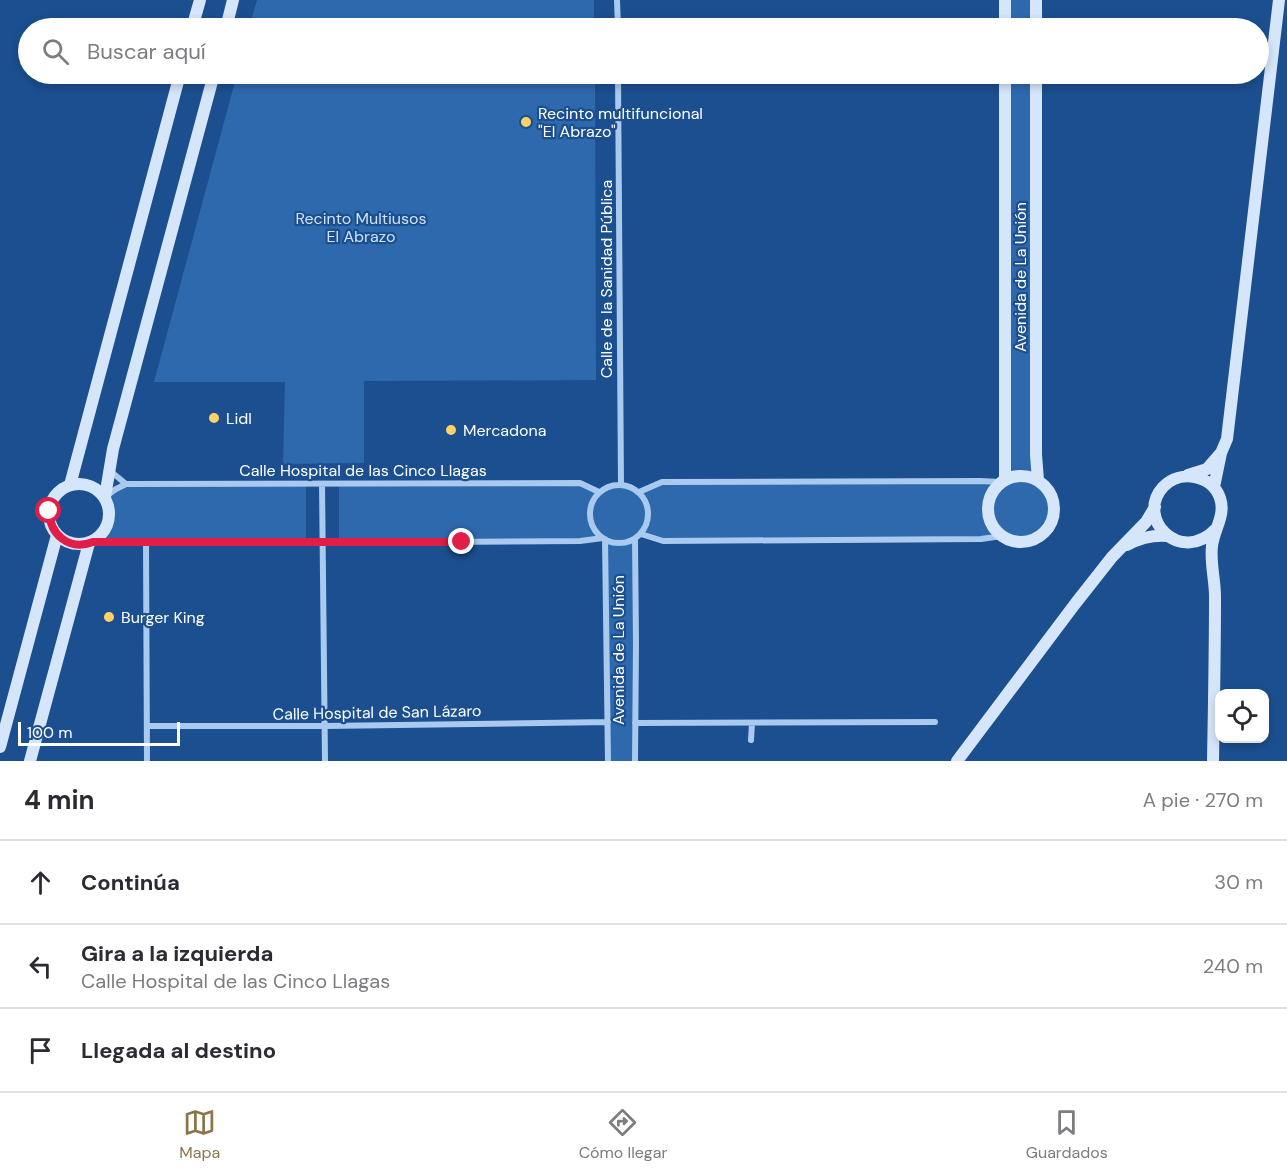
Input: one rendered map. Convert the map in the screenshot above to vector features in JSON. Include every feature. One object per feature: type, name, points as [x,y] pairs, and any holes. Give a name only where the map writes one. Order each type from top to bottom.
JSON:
[{"type":"main road","points":[[195,18],[200,0]]},
{"type":"main road","points":[[228,18],[233,0]]},
{"type":"main road","points":[[1005,0],[1005,18]]},
{"type":"main road","points":[[1036,0],[1036,18]]},
{"type":"main road","points":[[1214,487],[1221,453],[1227,439],[1279,0]]},
{"type":"main road","points":[[70,485],[177,84]]},
{"type":"main road","points":[[105,497],[117,432],[210,84]]},
{"type":"main road","name":"Avenida de La Unión","points":[[1003,481],[1005,84]]},
{"type":"main road","name":"Avenida de La Unión","points":[[1036,84],[1038,480]]},
{"type":"main road","points":[[1184,477],[1207,469],[1221,453]]},
{"type":"main road","points":[[1019,475],[1038,480],[1046,486],[1052,496],[1054,507],[1053,519],[1046,531],[1039,537],[1026,542],[1013,541],[1002,536],[993,528],[988,517],[987,503],[991,492],[1003,481],[1019,475]]},
{"type":"main road","points":[[957,761],[1112,557],[1146,522],[1164,486],[1173,479],[1195,476],[1214,487],[1220,497],[1222,508],[1212,547],[1215,594],[1213,761]]},
{"type":"main road","points":[[83,484],[95,488],[105,497],[110,513],[109,522],[100,537],[91,543],[77,545],[66,542],[52,528],[49,511],[51,502],[62,489],[70,485],[83,484]]},
{"type":"main road","points":[[1155,507],[1160,528],[1167,536]]},
{"type":"main road","points":[[1112,557],[1134,541],[1156,535],[1188,543],[1199,542],[1209,537],[1216,529]]},
{"type":"main road","points":[[0,747],[57,535]]},
{"type":"main road","points":[[30,761],[91,543]]},
{"type":"main road","points":[[1188,543],[1205,557],[1213,571]]},
{"type":"street","points":[[617,0],[618,18]]},
{"type":"street","name":"Calle de la Sanidad Pública","points":[[618,84],[621,484]]},
{"type":"street","points":[[105,497],[126,484],[109,470]]},
{"type":"street","points":[[639,492],[662,482],[1003,481]]},
{"type":"street","name":"Calle Hospital de las Cinco Llagas","points":[[126,484],[580,483],[599,492]]},
{"type":"street","points":[[322,484],[324,761]]},
{"type":"street","points":[[621,484],[633,487],[639,492],[645,499],[649,517],[641,534],[635,539],[620,543],[604,539],[598,534],[592,526],[590,508],[599,492],[607,486],[621,484]]},
{"type":"street","points":[[641,534],[663,542],[981,539],[1002,536]]},
{"type":"street","points":[[91,543],[580,541],[604,539]]},
{"type":"street","name":"Avenida de La Unión","points":[[604,539],[608,761]]},
{"type":"street","name":"Avenida de La Unión","points":[[634,761],[635,539]]},
{"type":"street","points":[[146,543],[147,761]]},
{"type":"street","name":"Calle Hospital de San Lázaro","points":[[147,726],[608,722]]},
{"type":"street","points":[[635,723],[935,722]]},
{"type":"street","points":[[751,740],[752,723]]},
{"type":"green space","points":[[257,0],[594,0],[594,18],[252,18]]},
{"type":"green space","points":[[1005,0],[1036,0],[1036,18],[1005,18]]},
{"type":"green space","name":"Recinto Multiusos El Abrazo","points":[[234,84],[595,84],[596,380],[364,381],[364,463],[283,464],[285,382],[154,382]]},
{"type":"green space","points":[[1005,84],[1036,84],[1041,482],[1052,499],[1053,509],[1049,527],[1043,534],[1035,539],[1021,542],[1002,536],[663,541],[641,534],[635,539],[635,761],[608,761],[603,538],[339,542],[339,484],[580,483],[599,492],[609,486],[619,484],[640,492],[662,482],[1000,482]]},
{"type":"green space","points":[[126,484],[306,484],[306,543],[93,542],[103,532],[108,522],[109,510],[105,497]]},
{"type":"place","name":"Recinto multifuncional \"El Abrazo\"","points":[[526,122]]},
{"type":"place","name":"Lidl","points":[[214,418]]},
{"type":"place","name":"Mercadona","points":[[451,430]]},
{"type":"place","name":"Burger King","points":[[109,617]]},
{"type":"route","points":[[49,511],[52,528],[57,535],[66,542],[77,545],[93,542],[462,542]]}]
